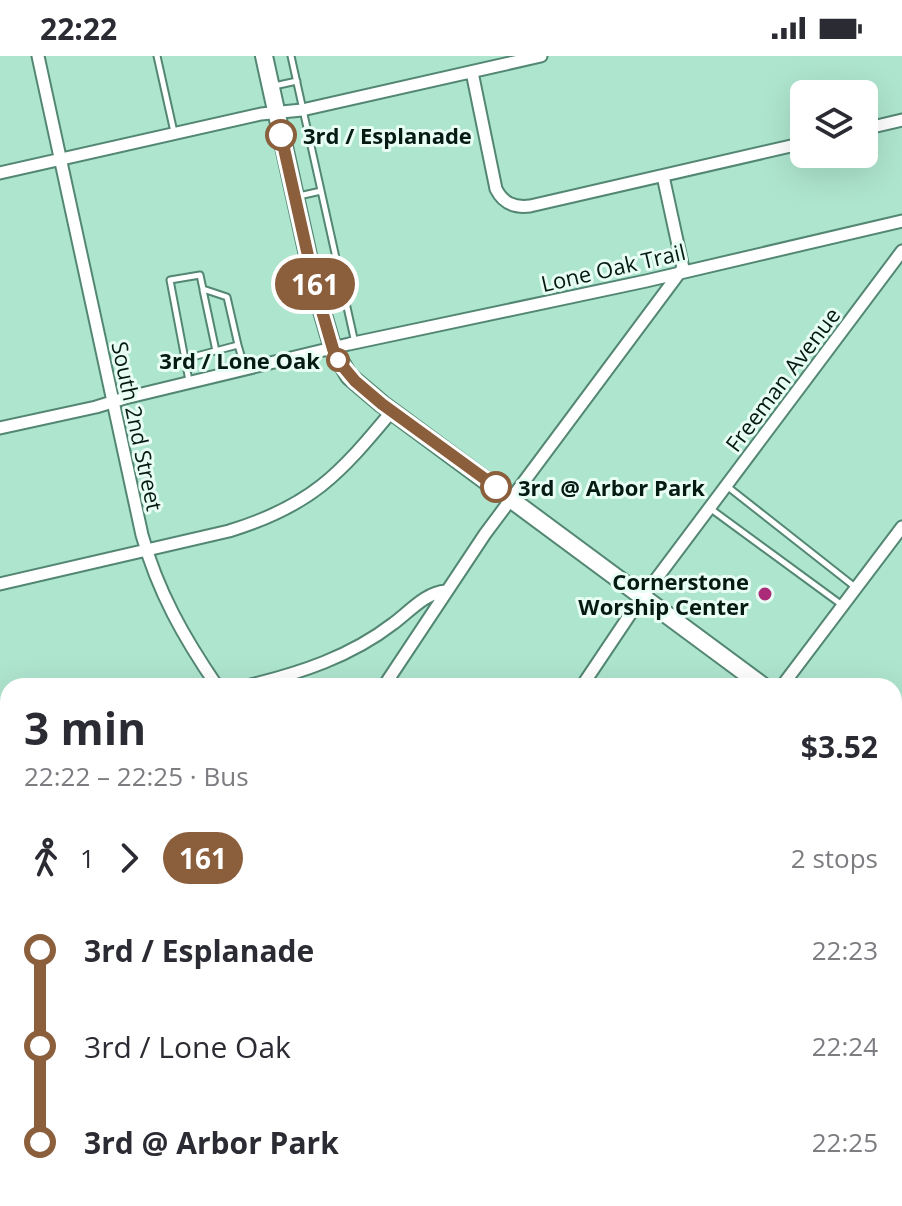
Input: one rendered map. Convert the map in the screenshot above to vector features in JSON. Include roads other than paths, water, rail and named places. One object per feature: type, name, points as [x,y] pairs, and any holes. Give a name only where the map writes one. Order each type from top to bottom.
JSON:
[{"type":"street","name":"South 2nd Street","points":[[38,56],[146,550],[174,620],[212,678]]},
{"type":"street","points":[[264,56],[315,287],[333,349],[349,376],[752,678]]},
{"type":"street","points":[[0,173],[261,114],[302,110],[541,56]]},
{"type":"street","points":[[472,72],[496,189],[508,203],[530,206],[790,146]]},
{"type":"street","points":[[878,126],[902,120]]},
{"type":"street","points":[[389,678],[511,498],[680,273],[683,263],[663,176]]},
{"type":"street","name":"Lone Oak Trail","points":[[0,428],[355,343],[680,273],[902,221]]},
{"type":"street","name":"Freeman Avenue","points":[[588,678],[644,597],[902,251]]},
{"type":"street","points":[[0,584],[229,531],[263,520],[294,506],[322,487],[392,411]]},
{"type":"street","points":[[788,678],[902,527]]},
{"type":"street","points":[[273,678],[353,651],[431,594],[446,591]]},
{"type":"lane","points":[[157,56],[174,133]]},
{"type":"lane","points":[[291,56],[355,343]]},
{"type":"lane","points":[[270,87],[297,81]]},
{"type":"lane","points":[[296,197],[321,191]]},
{"type":"lane","points":[[189,383],[170,280],[200,275],[216,351]]},
{"type":"lane","points":[[203,289],[227,297],[245,370]]},
{"type":"lane","points":[[185,359],[238,345]]},
{"type":"lane","points":[[727,486],[857,588]]},
{"type":"lane","points":[[710,509],[843,606]]},
{"type":"place","name":"3rd / Esplanade","points":[[281,135]]},
{"type":"place","name":"3rd / Lone Oak","points":[[338,360]]},
{"type":"place","name":"3rd @ Arbor Park","points":[[496,487]]},
{"type":"place","name":"Cornerstone Worship Center","points":[[765,594]]}]
